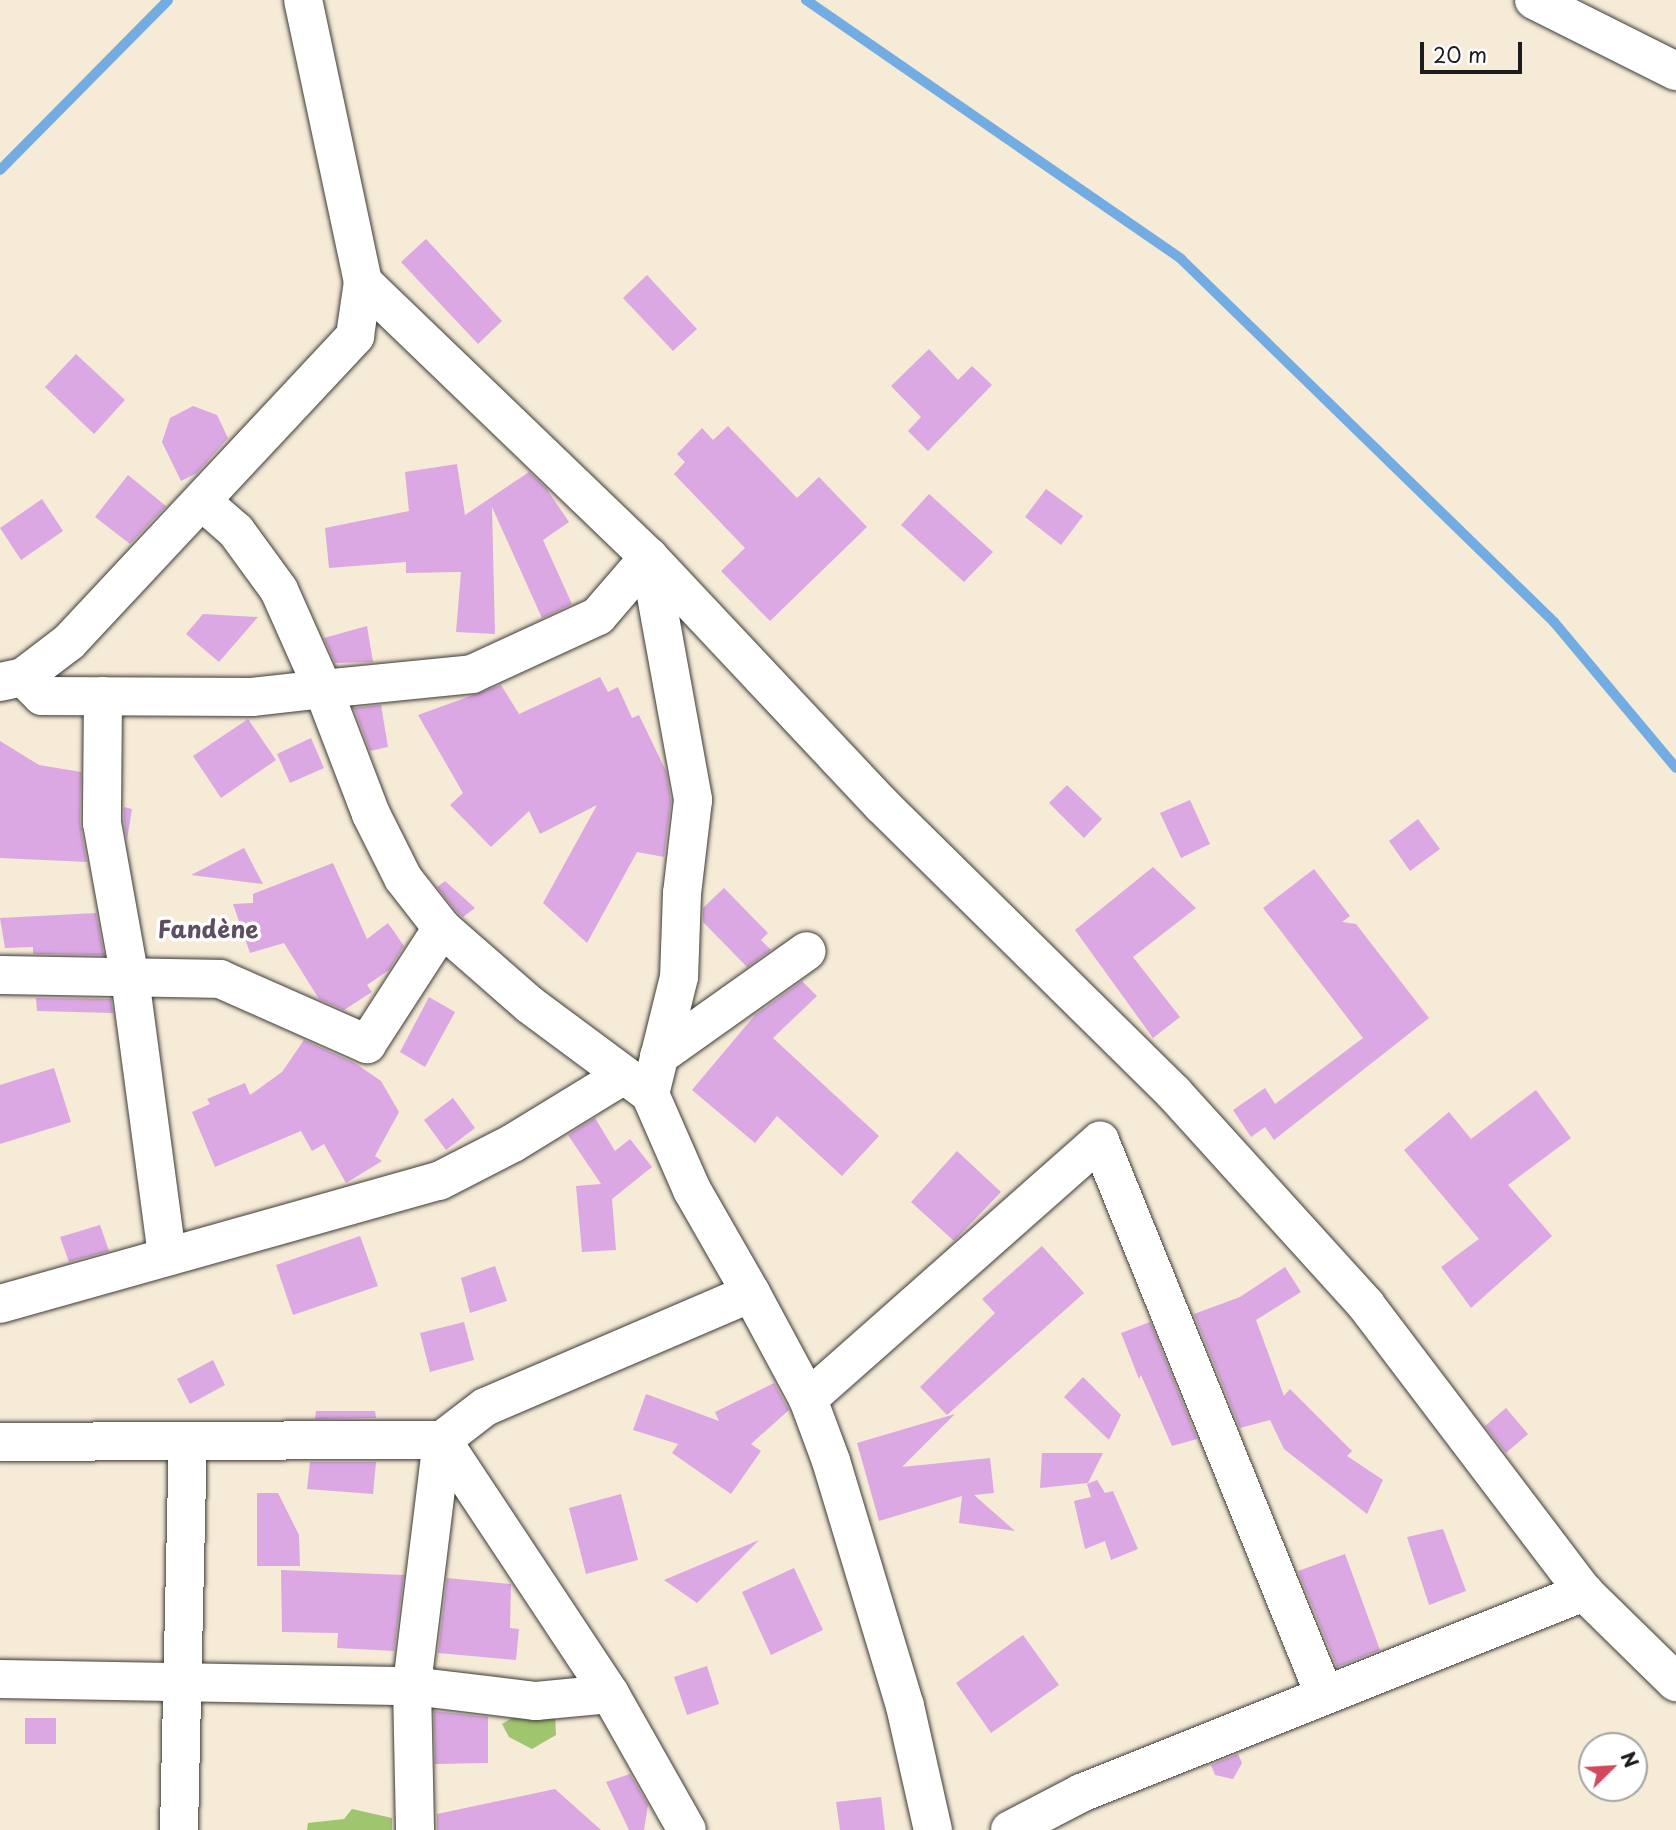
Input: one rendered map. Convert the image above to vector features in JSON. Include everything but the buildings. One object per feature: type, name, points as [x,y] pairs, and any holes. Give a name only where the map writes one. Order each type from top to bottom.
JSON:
[{"type":"street","points":[[303,0],[363,282],[355,336],[204,503],[69,642],[12,680],[42,696],[252,697],[472,674],[598,616],[649,557]]},
{"type":"street","points":[[1534,0],[1676,71]]},
{"type":"street","points":[[363,282],[649,557],[882,805],[1174,1093],[1348,1284],[1584,1592],[1676,1682]]},
{"type":"street","points":[[204,503],[236,531],[279,590],[323,689],[372,814],[403,878],[442,928],[530,1005],[637,1085],[807,1399],[831,1461],[905,1706],[933,1830]]},
{"type":"street","points":[[649,557],[693,800],[682,893],[679,978],[659,1056]]},
{"type":"street","points":[[103,696],[102,823],[130,978],[167,1257]]},
{"type":"street","points":[[0,975],[220,979],[367,1044],[442,928]]},
{"type":"street","points":[[0,1304],[439,1181],[637,1085],[659,1056],[807,951]]},
{"type":"street","points":[[807,1399],[1100,1141],[1324,1694]]},
{"type":"street","points":[[0,1443],[188,1444],[442,1440],[485,1407],[751,1293]]},
{"type":"street","points":[[415,1830],[412,1686],[442,1440]]},
{"type":"street","points":[[442,1440],[610,1694],[687,1830]]},
{"type":"street","points":[[179,1830],[188,1444]]},
{"type":"street","points":[[1010,1830],[1081,1793],[1584,1592]]},
{"type":"street","points":[[0,1679],[412,1686],[536,1701],[610,1694]]},
{"type":"green space","points":[[522,1712],[555,1714],[556,1735],[532,1749],[509,1737],[502,1724]]},
{"type":"green space","points":[[352,1809],[392,1818],[392,1830],[307,1830],[308,1823],[344,1819]]},
{"type":"waterway","points":[[0,170],[168,0]]},
{"type":"waterway","points":[[806,0],[1181,259],[1554,622],[1676,768]]},
{"type":"district","name":"Fandène","points":[[208,929]]}]
